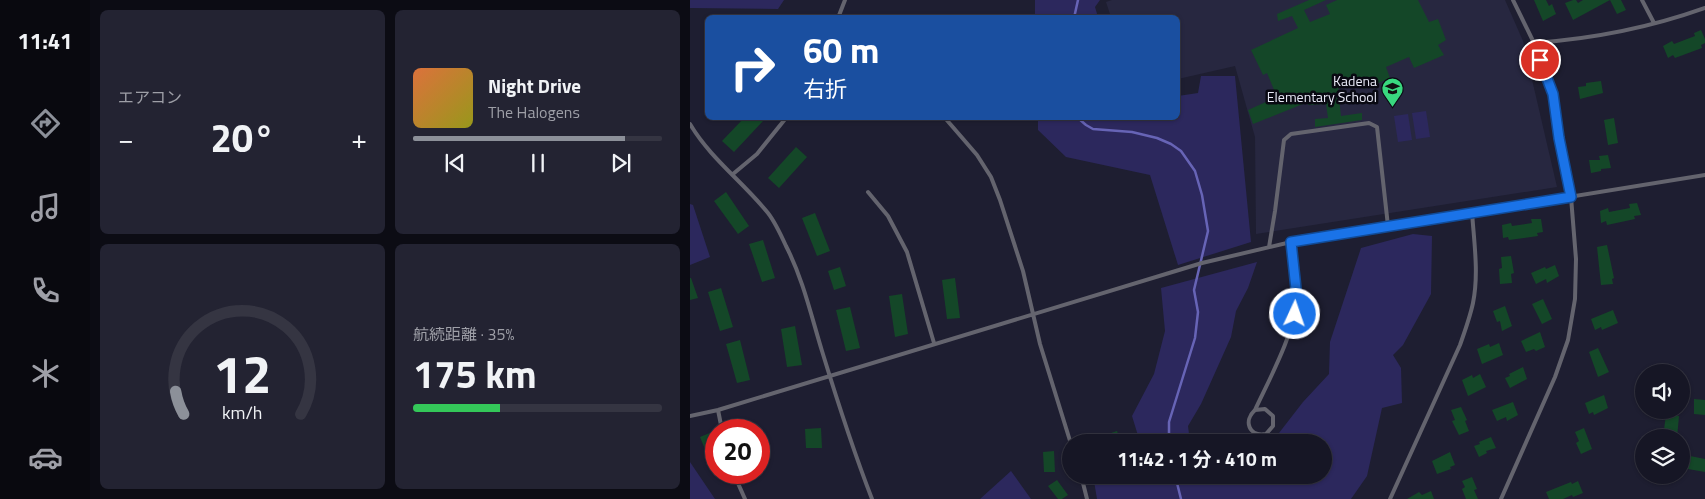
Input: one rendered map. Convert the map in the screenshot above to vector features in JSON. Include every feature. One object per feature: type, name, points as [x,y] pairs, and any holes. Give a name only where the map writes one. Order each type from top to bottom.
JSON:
[{"type":"lane","points":[[839,15],[846,0]]},
{"type":"lane","points":[[1501,499],[1555,377],[1568,340],[1575,299],[1576,259],[1571,197],[1559,138],[1553,94],[1534,43],[1513,0]]},
{"type":"lane","points":[[1642,0],[1654,23]]},
{"type":"lane","points":[[1534,43],[1574,40],[1617,33],[1677,18],[1705,8]]},
{"type":"lane","points":[[733,174],[757,154],[784,120]]},
{"type":"lane","points":[[947,120],[977,155],[991,177],[1023,271],[1040,344],[1068,434]]},
{"type":"lane","points":[[1269,247],[1284,140],[1291,134],[1369,123],[1377,127],[1388,226]]},
{"type":"lane","points":[[690,124],[703,143],[769,214],[786,246],[799,274],[830,375],[872,499]]},
{"type":"lane","points":[[690,416],[718,410],[1202,263],[1269,247],[1705,175]]},
{"type":"lane","points":[[868,192],[888,216],[907,252],[934,344]]},
{"type":"lane","points":[[1390,499],[1460,345],[1474,302],[1476,269],[1472,212]]},
{"type":"lane","points":[[1255,410],[1265,409],[1273,416],[1273,426],[1266,434],[1257,434],[1249,427],[1248,420],[1250,414],[1255,410],[1289,334],[1295,314],[1297,298],[1291,242]]},
{"type":"lane","points":[[718,410],[720,419]]},
{"type":"lane","points":[[739,484],[745,499]]},
{"type":"lane","points":[[1083,484],[1087,499]]},
{"type":"shaded area","points":[[690,0],[784,0],[778,9],[690,8]]},
{"type":"shaded area","points":[[1035,0],[1100,0],[1095,7],[1097,15],[1035,15]]},
{"type":"shaded area","name":"Kadena Elementary School","points":[[1112,0],[1505,0],[1523,41],[1557,187],[1256,234],[1255,137],[1235,66],[1180,79],[1180,15],[1110,15],[1106,2]]},
{"type":"shaded area","points":[[1201,76],[1235,76],[1251,242],[1178,265],[1150,175],[1066,157],[1038,130],[1038,120],[1180,120],[1180,96],[1198,93]]},
{"type":"shaded area","points":[[1426,111],[1430,137],[1416,139],[1412,113]]},
{"type":"shaded area","points":[[1408,114],[1412,140],[1398,142],[1394,116]]},
{"type":"shaded area","points":[[690,204],[693,205],[710,257],[690,265]]},
{"type":"shaded area","points":[[1413,234],[1432,236],[1431,294],[1403,345],[1393,355],[1401,368],[1402,403],[1382,408],[1367,476],[1351,499],[1097,499],[1094,484],[1332,484],[1332,434],[1278,434],[1303,402],[1329,374],[1330,342],[1361,248]]},
{"type":"shaded area","points":[[1257,262],[1248,288],[1236,311],[1231,337],[1201,404],[1188,426],[1189,434],[1138,434],[1132,416],[1154,374],[1165,331],[1161,288]]},
{"type":"shaded area","points":[[690,462],[715,499],[690,499]]},
{"type":"shaded area","points":[[1011,471],[1031,499],[980,499]]},
{"type":"building","points":[[1309,0],[1326,0],[1304,10],[1310,22],[1330,14],[1326,5],[1337,0],[1418,0],[1429,22],[1438,19],[1446,40],[1438,45],[1444,55],[1414,68],[1409,57],[1386,67],[1390,78],[1364,89],[1360,79],[1338,89],[1341,116],[1362,113],[1362,120],[1315,127],[1315,119],[1328,118],[1326,104],[1308,105],[1308,102],[1253,124],[1248,110],[1277,97],[1267,73],[1263,75],[1251,50],[1298,28],[1292,16],[1278,21],[1277,14]]},
{"type":"building","points":[[1534,0],[1546,0],[1549,6],[1552,4],[1556,14],[1543,21]]},
{"type":"building","points":[[1576,0],[1578,3],[1583,0],[1610,0],[1573,20],[1565,3]]},
{"type":"building","points":[[1610,0],[1621,0],[1626,10],[1617,14]]},
{"type":"building","points":[[1701,30],[1705,39],[1705,43],[1701,45],[1702,48],[1675,58],[1673,55],[1668,58],[1663,46],[1672,41],[1674,44],[1695,36],[1694,33]]},
{"type":"building","points":[[1601,81],[1603,93],[1580,99],[1578,87],[1586,86],[1586,83]]},
{"type":"building","points":[[1614,118],[1618,143],[1608,145],[1604,120]]},
{"type":"building","points":[[742,120],[763,121],[734,152],[722,141]]},
{"type":"building","points":[[796,147],[807,157],[779,188],[768,178]]},
{"type":"building","points":[[1608,155],[1611,168],[1591,173],[1589,160],[1600,160],[1599,156]]},
{"type":"building","points":[[726,192],[749,226],[738,234],[714,201]]},
{"type":"building","points":[[1637,203],[1641,215],[1634,216],[1635,219],[1607,225],[1606,221],[1601,223],[1600,211],[1608,208],[1609,212],[1630,208],[1629,204]]},
{"type":"building","points":[[815,213],[830,251],[817,256],[802,218]]},
{"type":"building","points":[[1531,219],[1541,219],[1543,232],[1537,233],[1538,236],[1509,240],[1508,237],[1503,238],[1502,225],[1511,223],[1512,226],[1532,223]]},
{"type":"building","points":[[763,240],[775,278],[762,282],[749,244]]},
{"type":"building","points":[[1607,245],[1614,278],[1612,279],[1613,284],[1601,285],[1597,247]]},
{"type":"building","points":[[1511,256],[1514,273],[1511,274],[1512,283],[1500,284],[1499,269],[1502,268],[1501,257]]},
{"type":"building","points":[[1555,265],[1559,276],[1547,283],[1546,279],[1536,284],[1531,273]]},
{"type":"building","points":[[840,267],[846,286],[834,290],[828,271]]},
{"type":"building","points":[[690,278],[698,298],[690,300]]},
{"type":"building","points":[[955,278],[960,318],[947,319],[942,280]]},
{"type":"building","points":[[721,288],[733,327],[720,331],[708,292]]},
{"type":"building","points":[[902,294],[908,334],[895,337],[889,296]]},
{"type":"building","points":[[1543,299],[1552,319],[1542,324],[1532,304]]},
{"type":"building","points":[[1505,306],[1512,326],[1502,331],[1500,321],[1497,322],[1493,311]]},
{"type":"building","points":[[850,307],[860,348],[846,351],[836,310]]},
{"type":"building","points":[[1613,310],[1618,323],[1602,330],[1601,327],[1595,330],[1591,319]]},
{"type":"building","points":[[795,326],[802,365],[787,367],[781,329]]},
{"type":"building","points":[[1540,332],[1545,347],[1536,351],[1534,349],[1526,352],[1521,341]]},
{"type":"building","points":[[740,340],[750,380],[737,383],[726,344]]},
{"type":"building","points":[[1499,343],[1503,355],[1482,364],[1477,349],[1489,344],[1490,347]]},
{"type":"building","points":[[1598,348],[1609,372],[1598,377],[1589,352]]},
{"type":"building","points":[[1523,367],[1527,379],[1510,388],[1505,378]]},
{"type":"building","points":[[1480,374],[1486,387],[1468,396],[1462,380],[1472,375],[1473,378]]},
{"type":"building","points":[[1604,395],[1608,408],[1594,415],[1593,412],[1589,414],[1585,403]]},
{"type":"building","points":[[1694,399],[1705,400],[1705,415],[1694,414]]},
{"type":"building","points":[[1513,402],[1518,415],[1507,421],[1506,417],[1497,421],[1492,410]]},
{"type":"building","points":[[1461,407],[1467,420],[1465,421],[1469,431],[1459,435],[1452,421],[1455,420],[1451,410]]},
{"type":"building","points":[[1665,419],[1679,419],[1678,429],[1664,429]]},
{"type":"building","points":[[821,428],[822,448],[806,448],[805,429]]},
{"type":"building","points":[[1584,428],[1592,449],[1581,454],[1576,443],[1579,441],[1575,432]]},
{"type":"building","points":[[705,435],[705,449],[700,437]]},
{"type":"building","points":[[1491,437],[1496,448],[1486,451],[1487,453],[1479,457],[1474,446]]},
{"type":"building","points":[[1054,451],[1055,472],[1044,472],[1043,452]]},
{"type":"building","points":[[1450,452],[1455,465],[1450,467],[1451,469],[1437,474],[1432,461]]},
{"type":"building","points":[[1690,456],[1705,459],[1705,472],[1690,469]]},
{"type":"building","points":[[1472,477],[1477,489],[1474,490],[1478,499],[1466,499],[1462,489],[1465,487],[1462,481]]},
{"type":"building","points":[[1057,480],[1068,495],[1062,499],[1058,499],[1048,486]]},
{"type":"building","points":[[1578,481],[1583,493],[1563,499],[1549,499],[1546,492]]},
{"type":"building","points":[[1431,491],[1434,499],[1407,499],[1419,492],[1422,495]]},
{"type":"waterway","points":[[1075,15],[1078,0]]},
{"type":"waterway","points":[[1080,120],[1093,129],[1132,132],[1157,138],[1171,144],[1181,151],[1195,171],[1202,195],[1208,231],[1194,290],[1198,312],[1195,338],[1169,422],[1169,434]]},
{"type":"waterway","points":[[1177,484],[1181,499]]},
{"type":"place","name":"Kadena Elementary School","points":[[1393,108]]},
{"type":"route","points":[[1295,314],[1297,298],[1291,242],[1571,197],[1559,138],[1553,94],[1540,60]]}]
